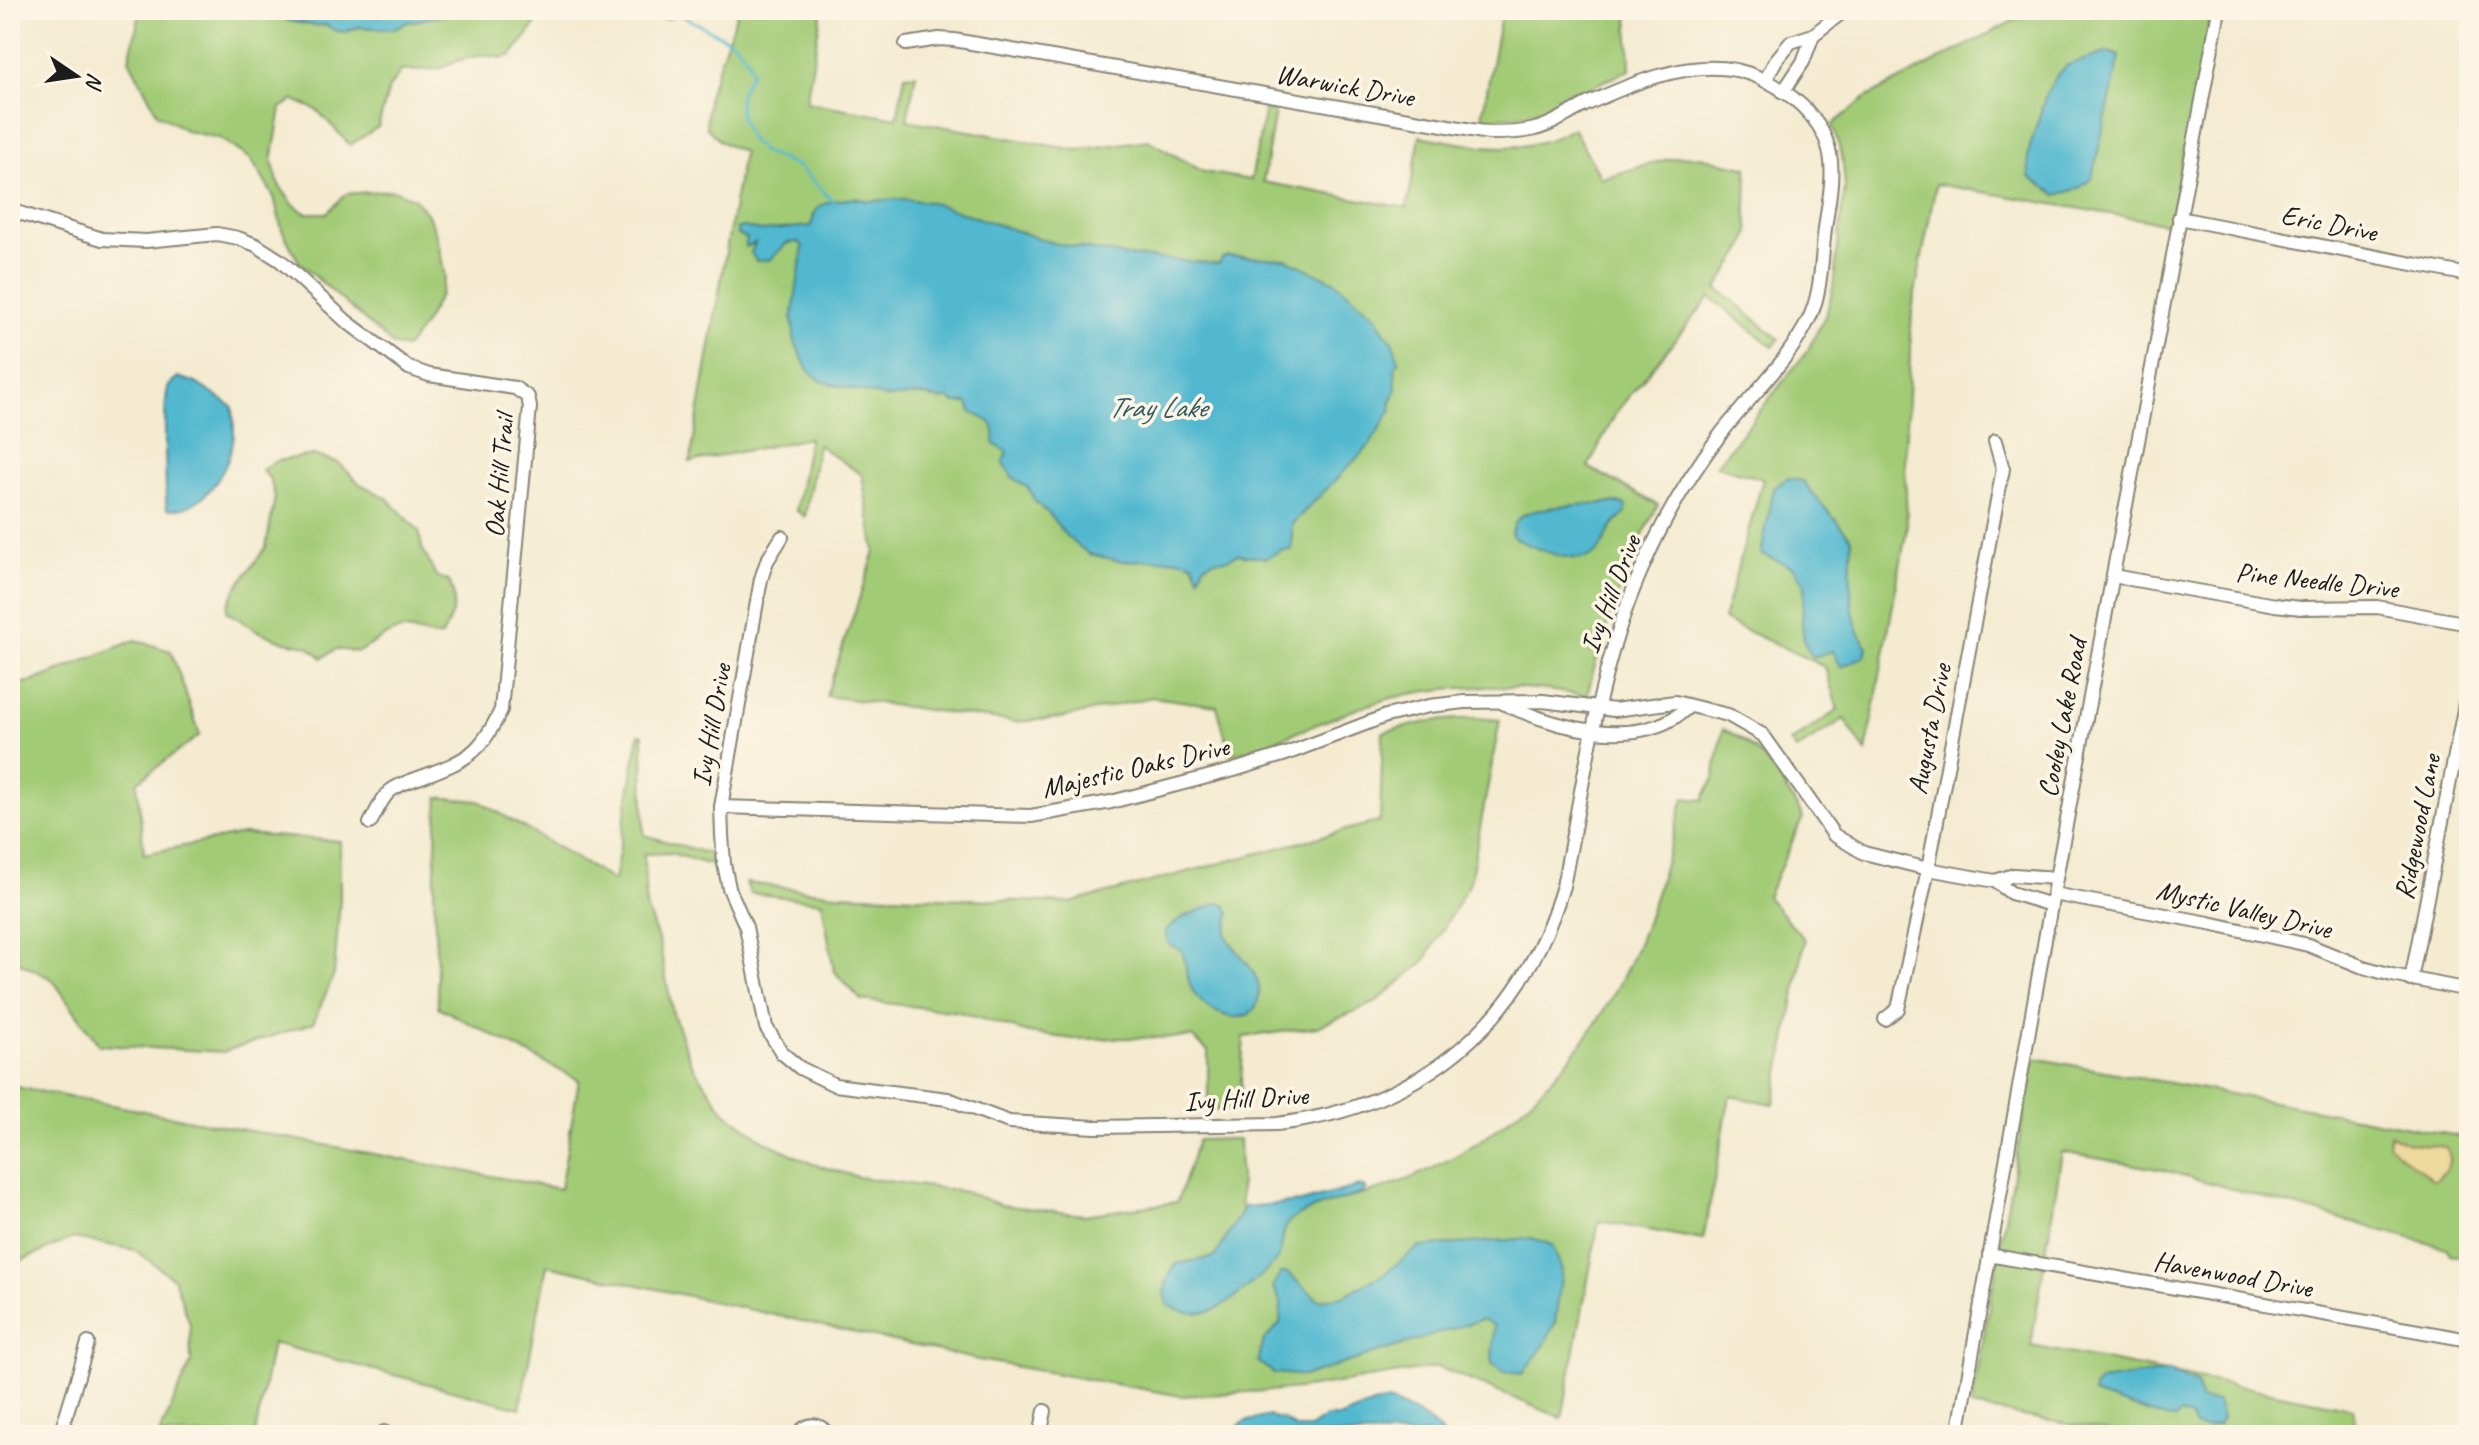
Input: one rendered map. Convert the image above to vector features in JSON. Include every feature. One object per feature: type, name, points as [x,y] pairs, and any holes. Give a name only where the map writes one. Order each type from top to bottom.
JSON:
[{"type":"street","points":[[1765,81],[1776,60],[1791,42],[1813,35],[1845,10]]},
{"type":"street","name":"Cooley Lake Road","points":[[1958,1435],[2056,878],[2219,10]]},
{"type":"street","points":[[1783,92],[1803,62],[1813,35]]},
{"type":"street","name":"Warwick Drive","points":[[906,44],[954,40],[1489,133],[1533,130],[1619,90],[1665,74],[1718,68],[1749,73],[1765,81]]},
{"type":"street","name":"Ivy Hill Drive","points":[[782,537],[767,561],[761,579],[721,807],[724,864],[729,888],[746,927],[766,1027],[782,1053],[800,1068],[835,1085],[948,1099],[1009,1122],[1095,1127],[1277,1124],[1337,1114],[1399,1090],[1454,1053],[1504,1005],[1524,979],[1554,917],[1606,666],[1624,612],[1659,533],[1717,439],[1798,338],[1814,308],[1828,205],[1830,155],[1804,106],[1765,81]]},
{"type":"street","name":"Oak Hill Trail","points":[[10,210],[102,239],[146,241],[217,234],[238,238],[281,261],[346,321],[409,368],[429,375],[515,388],[528,397],[530,407],[501,710],[488,738],[475,751],[462,762],[388,793],[370,823]]},
{"type":"street","name":"Eric Drive","points":[[2179,218],[2469,275]]},
{"type":"street","name":"Augusta Drive","points":[[1885,1019],[1898,1009],[1928,869],[2003,469],[1995,441]]},
{"type":"street","name":"Pine Needle Drive","points":[[2113,576],[2275,605],[2301,608],[2377,607],[2469,624]]},
{"type":"street","name":"Ridgewood Lane","points":[[2411,980],[2469,684]]},
{"type":"street","name":"Majestic Oaks Drive","points":[[721,807],[1031,816],[1111,802],[1234,770],[1386,716],[1429,706],[1543,701],[1598,709],[1675,702],[1728,715],[1763,735],[1822,820],[1834,835],[1847,844],[1880,858],[1995,881],[2011,893],[2052,900]]},
{"type":"street","name":"Majestic Oaks Drive","points":[[1501,703],[1551,723],[1592,732],[1619,732],[1648,727],[1676,719],[1688,707]]},
{"type":"street","name":"Majestic Oaks Drive","points":[[1995,881],[2014,875],[2056,878]]},
{"type":"street","name":"Mystic Valley Drive","points":[[2052,900],[2209,923],[2308,945],[2363,967],[2411,980],[2469,990]]},
{"type":"street","name":"Havenwood Drive","points":[[1989,1255],[2469,1340]]},
{"type":"street","points":[[60,1435],[88,1343]]},
{"type":"street","points":[[1040,1435],[1045,1411]]},
{"type":"street","points":[[798,1435],[804,1428],[816,1425],[828,1435]]},
{"type":"green space","points":[[141,10],[256,10],[276,13],[294,22],[350,31],[358,27],[392,29],[408,22],[471,10],[540,10],[534,27],[512,55],[503,58],[482,55],[439,69],[401,71],[389,88],[378,127],[350,145],[317,110],[294,100],[281,108],[272,161],[279,185],[292,203],[305,213],[327,213],[346,194],[393,190],[414,198],[427,213],[437,236],[445,277],[440,295],[423,326],[406,348],[394,346],[299,262],[282,230],[274,197],[251,159],[219,138],[187,131],[157,113],[129,59]]},
{"type":"green space","points":[[607,10],[675,10],[671,18],[654,19]]},
{"type":"green space","points":[[738,10],[822,10],[806,102],[897,118],[905,75],[916,74],[907,120],[1076,150],[1148,140],[1204,172],[1251,180],[1265,109],[1275,111],[1263,182],[1407,208],[1420,136],[1498,147],[1536,143],[1573,128],[1601,178],[1680,157],[1697,157],[1747,167],[1749,233],[1744,247],[1717,288],[1779,339],[1773,347],[1710,297],[1617,411],[1588,467],[1658,505],[1616,598],[1587,696],[1505,687],[1421,692],[1368,705],[1230,755],[1217,706],[1152,697],[1061,718],[1015,722],[826,696],[875,552],[862,475],[818,445],[805,517],[796,510],[809,438],[690,462],[743,152],[721,142],[706,127],[708,96]]},
{"type":"green space","points":[[1502,10],[1628,10],[1630,70],[1540,110],[1522,115],[1482,117]]},
{"type":"green space","points":[[2034,10],[2212,10],[2169,224],[1936,184],[1912,309],[1905,461],[1907,528],[1866,752],[1844,719],[1796,750],[1790,742],[1838,710],[1825,667],[1723,620],[1763,479],[1716,466],[1808,350],[1827,312],[1833,288],[1845,186],[1842,156],[1832,125],[1867,97]]},
{"type":"green space","points":[[313,455],[339,463],[360,484],[387,498],[419,531],[422,548],[436,576],[449,581],[454,596],[451,615],[442,636],[398,631],[357,652],[336,649],[322,658],[308,646],[285,642],[258,631],[227,612],[237,587],[266,547],[275,497],[270,479],[262,470],[276,461]]},
{"type":"green space","points":[[135,640],[171,651],[200,735],[137,782],[144,854],[243,834],[340,841],[340,899],[334,975],[313,1023],[223,1052],[99,1045],[52,979],[10,958],[10,685],[34,681]]},
{"type":"green space","points":[[1500,720],[1470,882],[1424,962],[1375,1003],[1317,1027],[1244,1037],[1239,1110],[1208,1110],[1208,1051],[1192,1037],[1073,1039],[1029,1033],[959,1012],[861,1000],[834,971],[822,902],[750,893],[746,883],[837,894],[1070,903],[1380,821],[1383,732],[1432,721]]},
{"type":"green space","points":[[1723,729],[1749,745],[1770,766],[1803,817],[1767,897],[1805,940],[1774,1104],[1730,1096],[1703,1240],[1599,1221],[1562,1418],[1438,1367],[1299,1389],[1182,1396],[979,1360],[547,1265],[520,1408],[272,1343],[255,1435],[159,1435],[191,1363],[190,1324],[174,1279],[135,1250],[73,1238],[20,1261],[10,1279],[10,1086],[560,1189],[579,1080],[438,1007],[434,896],[438,797],[479,801],[614,881],[639,734],[643,735],[644,835],[710,854],[711,865],[671,853],[644,854],[646,907],[659,942],[673,1014],[691,1063],[725,1112],[766,1142],[813,1164],[858,1177],[966,1192],[1001,1205],[1084,1215],[1177,1202],[1198,1140],[1239,1139],[1241,1213],[1361,1195],[1410,1178],[1457,1155],[1499,1127],[1538,1093],[1572,1055],[1602,1013],[1627,968],[1647,920],[1684,798],[1703,800],[1714,778]]},
{"type":"green space","points":[[2034,1058],[2469,1138],[2469,1258],[2451,1255],[2446,1248],[2163,1170],[2062,1152],[2031,1346],[2353,1408],[2357,1433],[2364,1435],[2129,1435],[1971,1407]]},
{"type":"sand","points":[[2390,1134],[2408,1143],[2446,1147],[2450,1156],[2447,1169],[2432,1180],[2393,1149],[2388,1143]]},
{"type":"water","points":[[256,10],[471,10],[408,22],[392,29],[358,27],[344,32],[326,25],[290,21],[278,14],[262,14]]},
{"type":"water","points":[[2108,52],[2120,56],[2092,178],[2078,189],[2057,195],[2029,177],[2028,154],[2046,94],[2067,65]]},
{"type":"water","name":"Tray Lake","points":[[855,198],[930,202],[1053,243],[1127,256],[1219,264],[1227,256],[1286,259],[1334,281],[1377,317],[1392,341],[1399,361],[1395,368],[1396,391],[1390,403],[1392,409],[1370,445],[1292,524],[1292,550],[1282,550],[1266,558],[1238,554],[1228,559],[1214,560],[1204,565],[1199,577],[1193,563],[1179,559],[1120,561],[1089,554],[1067,537],[1035,502],[1029,489],[1012,477],[1003,461],[1007,452],[994,444],[992,425],[971,412],[968,403],[921,395],[887,398],[821,381],[807,369],[795,342],[792,320],[803,246],[798,242],[787,243],[770,260],[756,261],[751,253],[755,243],[746,247],[746,238],[737,234],[737,228],[761,231],[811,226],[815,212],[822,205]]},
{"type":"water","points":[[178,377],[196,383],[233,407],[234,433],[228,460],[214,485],[193,504],[180,509],[167,509],[167,393]]},
{"type":"water","points":[[1788,478],[1802,481],[1852,539],[1853,609],[1867,647],[1865,656],[1841,667],[1833,651],[1812,657],[1804,642],[1805,584],[1793,567],[1761,554],[1774,488]]},
{"type":"water","points":[[1613,502],[1626,505],[1626,513],[1593,556],[1559,556],[1515,539],[1511,533],[1516,520],[1527,513]]},
{"type":"water","points":[[1218,903],[1226,905],[1230,913],[1226,935],[1252,970],[1259,986],[1256,1006],[1242,1017],[1213,1010],[1197,997],[1189,981],[1182,950],[1169,945],[1165,931],[1183,917]]},
{"type":"water","points":[[1359,1186],[1366,1188],[1363,1193],[1301,1214],[1289,1222],[1275,1262],[1222,1306],[1192,1313],[1168,1305],[1165,1289],[1176,1264],[1215,1257],[1244,1207],[1301,1202]]},
{"type":"water","points":[[1532,1238],[1552,1245],[1562,1270],[1555,1323],[1543,1347],[1522,1374],[1504,1372],[1492,1363],[1494,1326],[1483,1319],[1305,1376],[1274,1373],[1258,1362],[1264,1340],[1280,1324],[1281,1303],[1273,1286],[1281,1273],[1288,1273],[1319,1300],[1343,1296],[1384,1274],[1419,1247]]},
{"type":"water","points":[[2170,1371],[2197,1383],[2200,1400],[2217,1401],[2222,1418],[2218,1425],[2195,1427],[2190,1418],[2180,1414],[2176,1419],[2165,1418],[2093,1394],[2100,1381]]},
{"type":"water","points":[[1388,1401],[1418,1415],[1443,1435],[1229,1433],[1244,1422],[1269,1416],[1284,1420],[1295,1428],[1310,1428],[1326,1417],[1341,1417]]},
{"type":"waterway","points":[[671,10],[735,43],[747,58],[752,71],[739,100],[741,119],[750,140],[762,151],[799,167],[833,201]]}]
